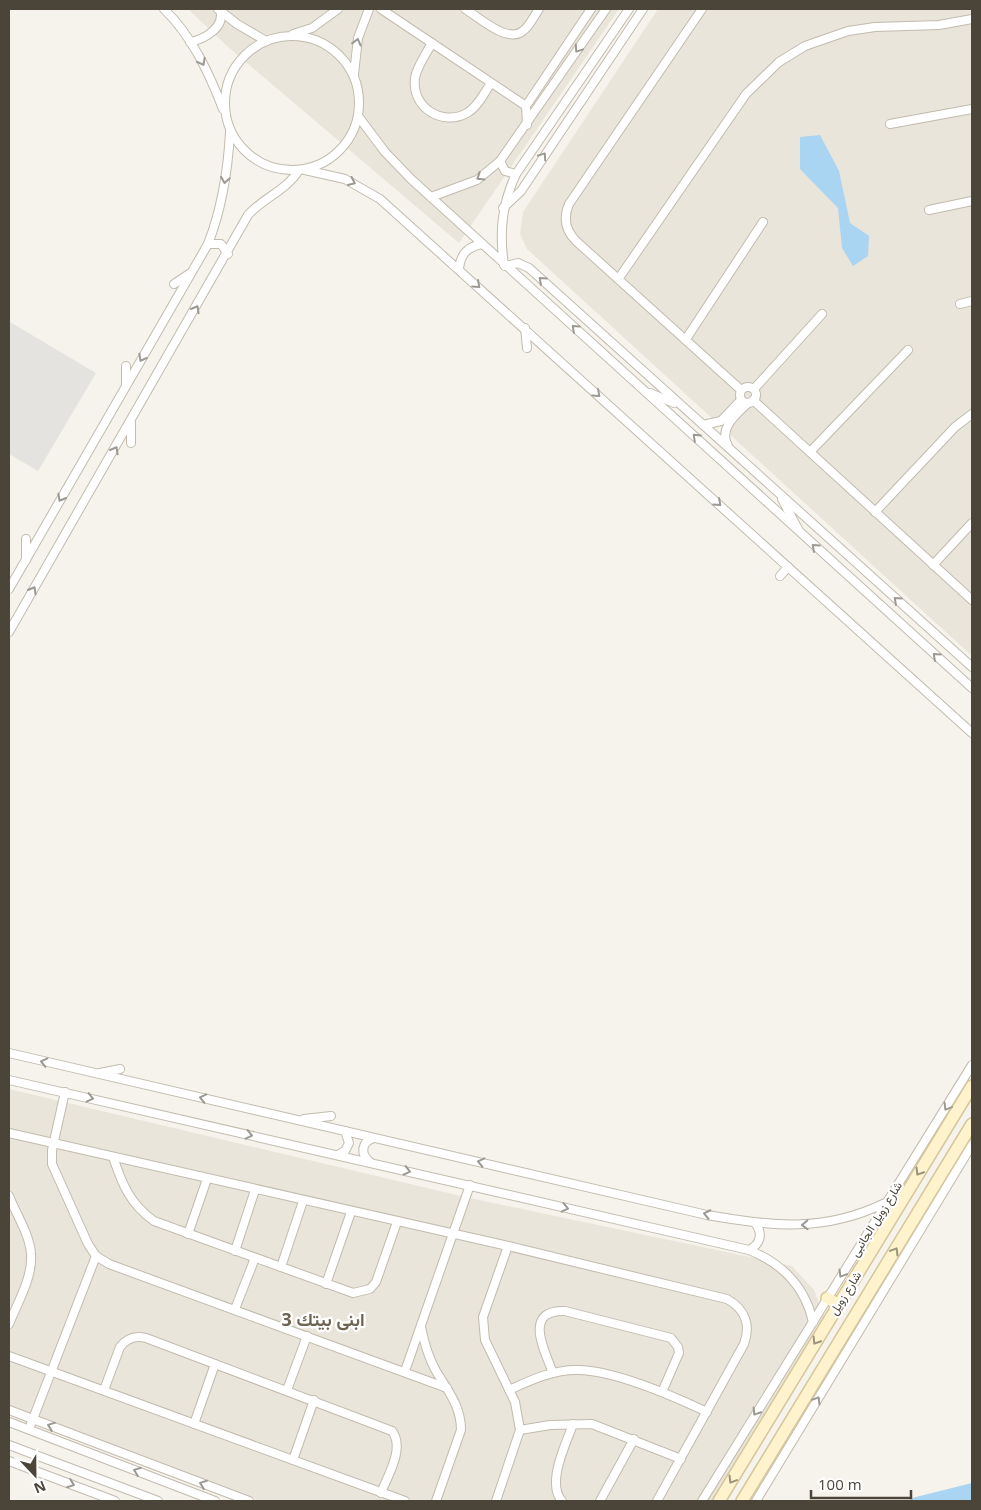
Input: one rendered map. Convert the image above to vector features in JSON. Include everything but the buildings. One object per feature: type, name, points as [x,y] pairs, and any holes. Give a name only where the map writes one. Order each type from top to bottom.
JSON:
[{"type":"main road","name":"شارع زويل","points":[[719,1501],[972,1086]]},
{"type":"main road","name":"شارع زويل","points":[[742,1501],[972,1124]]},
{"type":"main road","points":[[827,1298],[838,1304]]},
{"type":"street","points":[[164,9],[176,20],[207,72],[224,112],[230,132],[240,148],[254,160],[271,168],[302,170],[339,176],[364,188],[380,199],[459,268],[972,733]]},
{"type":"street","points":[[224,112],[225,90],[233,70],[247,53],[266,41],[312,28],[338,9]]},
{"type":"street","points":[[9,632],[253,209],[260,202],[288,184],[302,170],[324,163],[340,151],[352,135],[358,116],[359,96],[354,76],[355,50],[368,10],[358,9]]},
{"type":"street","points":[[381,9],[526,106]]},
{"type":"street","points":[[465,9],[503,33],[512,35],[525,29],[539,9]]},
{"type":"street","points":[[527,125],[526,106],[591,9]]},
{"type":"street","points":[[432,197],[477,180],[500,161],[527,125],[606,9]]},
{"type":"street","points":[[505,265],[501,236],[503,208],[516,174],[629,9]]},
{"type":"street","points":[[503,208],[520,191],[643,9]]},
{"type":"street","points":[[702,9],[569,204],[565,213],[565,221],[570,235],[741,390],[747,401],[810,452],[972,600]]},
{"type":"street","points":[[190,42],[208,36],[215,29],[220,10],[266,41]]},
{"type":"street","points":[[618,278],[746,94],[779,62],[812,43],[848,31],[875,27],[939,25],[972,20]]},
{"type":"street","points":[[284,36],[305,38],[326,45],[342,58],[354,76]]},
{"type":"street","points":[[432,43],[418,69],[415,84],[418,98],[428,111],[446,118],[468,112],[475,107],[491,83]]},
{"type":"street","points":[[890,124],[972,109]]},
{"type":"street","points":[[358,116],[391,158],[482,244],[972,688]]},
{"type":"street","points":[[9,589],[208,244],[222,201],[230,132]]},
{"type":"street","points":[[500,161],[505,171],[516,174]]},
{"type":"street","points":[[929,210],[972,201]]},
{"type":"street","points":[[686,339],[764,222]]},
{"type":"street","points":[[208,244],[221,244],[228,254]]},
{"type":"street","points":[[459,268],[460,259],[465,252],[473,246],[482,244]]},
{"type":"street","points":[[505,265],[518,263],[529,268],[972,668]]},
{"type":"street","points":[[174,284],[193,271]]},
{"type":"street","points":[[960,304],[972,301]]},
{"type":"street","points":[[754,389],[822,314]]},
{"type":"street","points":[[524,328],[527,348]]},
{"type":"street","points":[[810,452],[908,350]]},
{"type":"street","points":[[126,366],[126,387]]},
{"type":"street","points":[[741,390],[745,387],[754,389]]},
{"type":"street","points":[[703,425],[721,421],[756,396],[754,389]]},
{"type":"street","points":[[647,392],[668,400],[687,411]]},
{"type":"street","points":[[728,448],[724,435],[726,428],[747,401]]},
{"type":"street","points":[[875,512],[956,427],[972,414]]},
{"type":"street","points":[[131,422],[131,443]]},
{"type":"street","points":[[776,491],[799,533]]},
{"type":"street","points":[[933,565],[972,523]]},
{"type":"street","points":[[26,539],[26,560]]},
{"type":"street","points":[[780,576],[788,567]]},
{"type":"street","points":[[9,1053],[707,1214],[755,1223],[795,1226],[832,1222],[859,1214],[885,1203]]},
{"type":"street","name":"شارع زويل الجانبى","points":[[702,1501],[972,1065]]},
{"type":"street","points":[[98,1074],[120,1069]]},
{"type":"street","points":[[9,1080],[749,1250],[772,1260],[789,1274],[805,1296],[813,1322]]},
{"type":"street","points":[[65,1092],[53,1143],[52,1164],[88,1244],[96,1256],[109,1264],[447,1388]]},
{"type":"street","points":[[296,1120],[331,1116]]},
{"type":"street","points":[[338,1155],[348,1147],[349,1138],[344,1131]]},
{"type":"street","points":[[9,1134],[508,1246],[727,1299],[734,1303],[746,1322],[747,1337],[657,1501]]},
{"type":"street","points":[[370,1162],[364,1156],[362,1148],[366,1141],[374,1138]]},
{"type":"street","points":[[756,1501],[972,1145]]},
{"type":"street","points":[[113,1157],[130,1200],[141,1212],[154,1221],[353,1293],[370,1289],[379,1274],[397,1222]]},
{"type":"street","points":[[502,1167],[506,1157]]},
{"type":"street","points":[[188,1234],[207,1179]]},
{"type":"street","points":[[405,1371],[470,1185]]},
{"type":"street","points":[[235,1251],[255,1190]]},
{"type":"street","points":[[9,1196],[29,1243],[31,1255],[31,1266],[9,1324]]},
{"type":"street","points":[[281,1267],[303,1201]]},
{"type":"street","points":[[326,1284],[351,1212]]},
{"type":"street","points":[[749,1250],[756,1245],[760,1238],[759,1230],[755,1223]]},
{"type":"street","points":[[496,1501],[520,1430],[517,1409],[488,1345],[483,1328],[483,1317],[508,1246]]},
{"type":"street","points":[[29,1430],[96,1256]]},
{"type":"street","points":[[235,1309],[255,1258]]},
{"type":"street","points":[[9,1300],[17,1303]]},
{"type":"street","points":[[553,1373],[538,1331],[540,1324],[550,1313],[565,1310],[671,1338],[679,1352],[662,1392]]},
{"type":"street","points":[[421,1326],[426,1347],[460,1412],[461,1430],[436,1501]]},
{"type":"street","points":[[287,1390],[307,1336]]},
{"type":"street","points":[[104,1390],[120,1347],[129,1338],[135,1337],[146,1338],[314,1400],[392,1431],[398,1442],[397,1449],[381,1493]]},
{"type":"street","points":[[9,1356],[405,1501]]},
{"type":"street","points":[[194,1424],[215,1364]]},
{"type":"street","points":[[509,1390],[553,1373],[578,1370],[595,1372],[662,1392],[707,1412]]},
{"type":"street","points":[[293,1460],[314,1400]]},
{"type":"street","points":[[9,1410],[249,1501]]},
{"type":"street","points":[[9,1422],[215,1501]]},
{"type":"street","points":[[520,1430],[573,1424],[592,1424],[681,1459]]},
{"type":"street","points":[[562,1501],[556,1492],[555,1479],[573,1424]]},
{"type":"street","points":[[600,1501],[634,1439]]},
{"type":"street","points":[[9,1445],[158,1501]]},
{"type":"street","points":[[9,1461],[115,1501]]},
{"type":"shaded area","points":[[188,9],[619,9],[459,243],[227,46]]},
{"type":"shaded area","points":[[658,9],[972,9],[972,656],[527,249],[520,234],[523,212]]},
{"type":"shaded area","points":[[10,322],[96,373],[38,471],[9,454]]},
{"type":"shaded area","points":[[9,1089],[465,1197],[792,1266],[814,1290],[826,1321],[721,1501],[260,1501],[9,1407]]},
{"type":"water","points":[[820,135],[839,171],[850,223],[869,236],[868,256],[853,266],[842,248],[838,208],[800,169],[800,137]]},
{"type":"water","points":[[972,1483],[972,1501],[908,1501],[912,1498]]},
{"type":"district","name":"ابنى بيتك 3","points":[[323,1319]]}]
